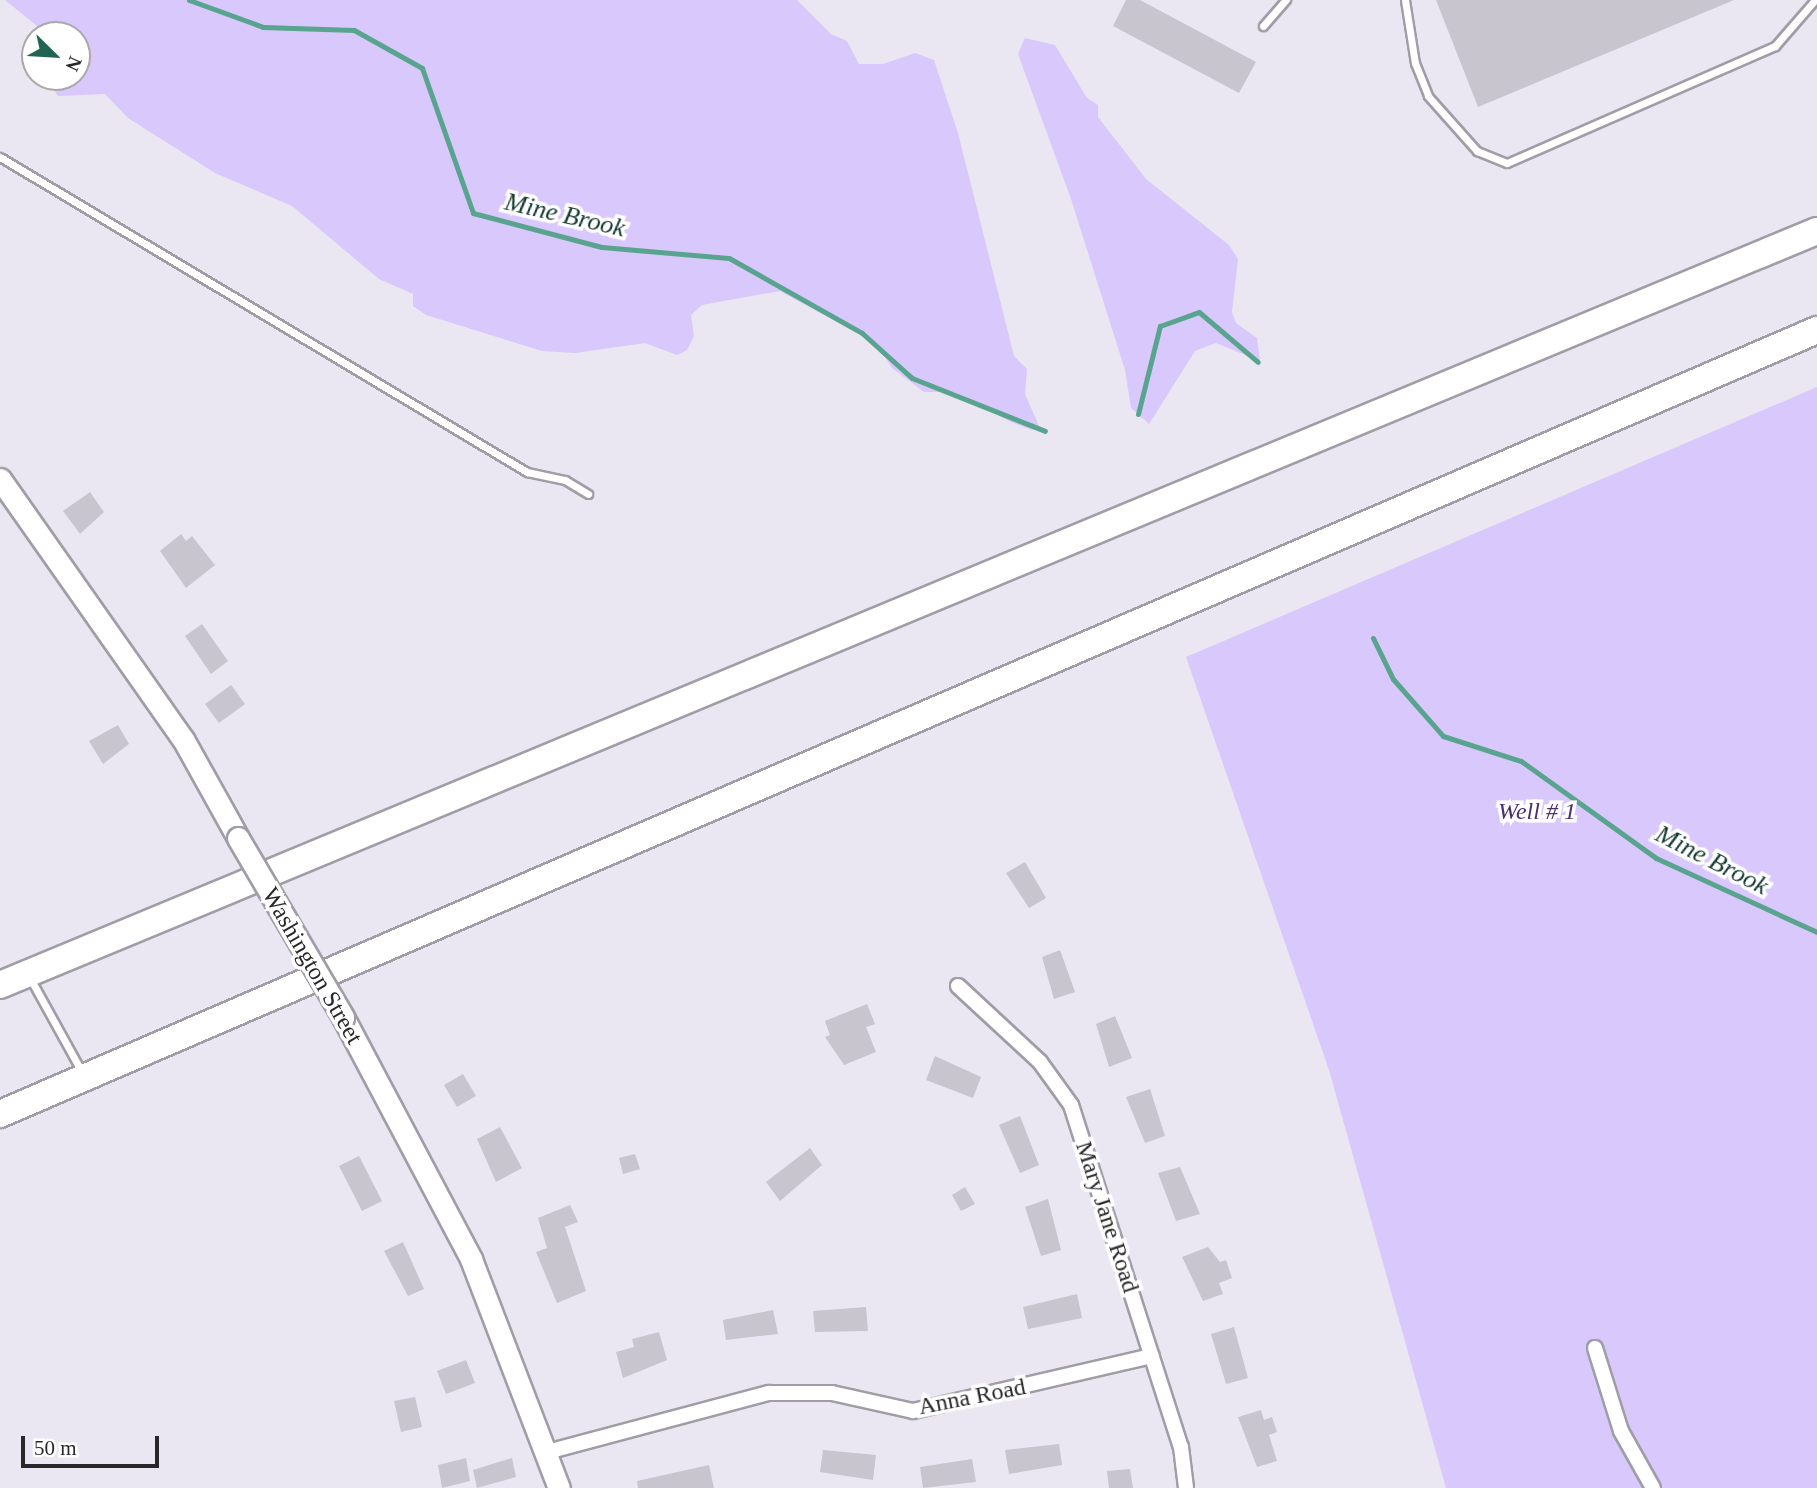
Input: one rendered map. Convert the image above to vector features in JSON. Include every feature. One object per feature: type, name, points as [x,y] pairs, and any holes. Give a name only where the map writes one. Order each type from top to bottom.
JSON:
[{"type":"highway","points":[[0,985],[1168,497],[1817,231]]},
{"type":"highway","points":[[0,1114],[1239,582],[1817,330]]},
{"type":"main road","name":"Washington Street","points":[[0,479],[183,739],[445,1201],[547,1452],[559,1488]]},
{"type":"street","name":"Mary Jane Road","points":[[958,986],[1040,1062],[1071,1105],[1181,1447],[1186,1488]]},
{"type":"street","points":[[1595,1348],[1621,1431],[1653,1488]]},
{"type":"street","name":"Anna Road","points":[[547,1452],[769,1393],[832,1392],[913,1411],[1152,1356]]},
{"type":"lane","points":[[1263,26],[1286,0]]},
{"type":"lane","points":[[1405,0],[1415,63],[1428,96],[1472,146],[1491,160],[1507,163],[1775,46],[1815,0]]},
{"type":"lane","points":[[0,157],[527,472],[565,480],[588,494]]},
{"type":"lane","points":[[28,974],[85,1077]]},
{"type":"green space","points":[[5,0],[797,0],[831,34],[847,41],[859,64],[883,64],[915,53],[934,60],[958,133],[1014,356],[1027,369],[1025,394],[1039,426],[1032,430],[1011,422],[954,392],[924,392],[892,368],[877,344],[780,291],[702,305],[691,315],[694,336],[687,350],[677,355],[645,343],[575,353],[542,351],[426,315],[413,306],[413,294],[379,279],[292,206],[215,173],[128,118],[105,94],[58,96],[55,91],[91,91],[91,21],[31,21]]},
{"type":"green space","points":[[1025,38],[1055,45],[1087,98],[1098,105],[1098,117],[1146,179],[1229,245],[1238,259],[1232,312],[1236,323],[1257,338],[1260,361],[1216,343],[1195,351],[1149,424],[1131,408],[1125,370],[1071,199],[1018,54]]},
{"type":"green space","name":"Well # 1","points":[[1817,387],[1817,1488],[1446,1488],[1329,1070],[1186,657]]},
{"type":"building","points":[[1126,0],[1140,0],[1256,62],[1239,93],[1113,26]]},
{"type":"building","points":[[1436,0],[1734,0],[1478,107]]},
{"type":"building","points":[[90,492],[104,512],[80,534],[63,511]]},
{"type":"building","points":[[181,534],[186,541],[192,536],[215,565],[186,588],[160,551]]},
{"type":"building","points":[[202,624],[228,661],[211,674],[185,636]]},
{"type":"building","points":[[231,685],[245,704],[219,723],[205,704]]},
{"type":"building","points":[[118,725],[129,744],[103,764],[89,741]]},
{"type":"building","points":[[1025,862],[1046,898],[1029,908],[1006,873]]},
{"type":"building","points":[[1060,950],[1075,992],[1054,999],[1042,957]]},
{"type":"building","points":[[867,1004],[875,1024],[866,1027],[876,1052],[844,1065],[825,1037],[830,1035],[825,1021]]},
{"type":"building","points":[[1115,1016],[1132,1058],[1109,1067],[1096,1024]]},
{"type":"building","points":[[935,1056],[981,1077],[973,1098],[926,1080]]},
{"type":"building","points":[[463,1074],[476,1096],[457,1107],[444,1085]]},
{"type":"building","points":[[1150,1089],[1165,1136],[1145,1143],[1126,1097]]},
{"type":"building","points":[[1020,1116],[1039,1165],[1020,1173],[999,1125]]},
{"type":"building","points":[[500,1127],[522,1168],[496,1182],[477,1139]]},
{"type":"building","points":[[810,1148],[822,1165],[780,1201],[766,1182]]},
{"type":"building","points":[[635,1154],[640,1169],[623,1174],[619,1158]]},
{"type":"building","points":[[359,1156],[382,1201],[362,1211],[339,1166]]},
{"type":"building","points":[[1180,1167],[1200,1214],[1176,1221],[1158,1173]]},
{"type":"building","points":[[965,1187],[975,1204],[961,1211],[952,1195]]},
{"type":"building","points":[[1048,1199],[1061,1250],[1041,1256],[1025,1207]]},
{"type":"building","points":[[570,1205],[578,1222],[565,1227],[586,1291],[557,1303],[536,1252],[547,1248],[538,1218]]},
{"type":"building","points":[[403,1242],[424,1289],[408,1296],[384,1251]]},
{"type":"building","points":[[1208,1247],[1220,1262],[1226,1260],[1232,1278],[1219,1283],[1223,1294],[1203,1301],[1182,1257]]},
{"type":"building","points":[[1077,1294],[1082,1318],[1028,1329],[1023,1307]]},
{"type":"building","points":[[866,1307],[868,1331],[815,1332],[813,1311]]},
{"type":"building","points":[[773,1310],[778,1334],[726,1340],[723,1320]]},
{"type":"building","points":[[1234,1327],[1248,1378],[1226,1384],[1211,1334]]},
{"type":"building","points":[[659,1332],[667,1360],[623,1378],[616,1352],[634,1347],[632,1339]]},
{"type":"building","points":[[466,1360],[475,1383],[446,1394],[437,1371]]},
{"type":"building","points":[[415,1397],[422,1427],[401,1432],[394,1401]]},
{"type":"building","points":[[1261,1410],[1264,1420],[1272,1417],[1277,1432],[1269,1435],[1277,1461],[1257,1467],[1238,1417]]},
{"type":"building","points":[[1059,1444],[1062,1465],[1009,1474],[1005,1450]]},
{"type":"building","points":[[823,1450],[876,1455],[873,1480],[820,1472]]},
{"type":"building","points":[[466,1458],[470,1481],[442,1488],[438,1465]]},
{"type":"building","points":[[512,1458],[516,1477],[477,1488],[473,1470]]},
{"type":"building","points":[[972,1459],[976,1482],[923,1488],[920,1467]]},
{"type":"building","points":[[709,1465],[714,1488],[638,1488],[637,1481]]},
{"type":"building","points":[[1130,1469],[1133,1488],[1109,1488],[1107,1471]]},
{"type":"waterway","name":"Mine Brook","points":[[189,0],[263,27],[354,30],[422,68],[473,213],[602,247],[729,258],[862,333],[912,378],[1045,431]]},
{"type":"waterway","name":"Mine Brook","points":[[1138,414],[1160,326],[1199,312],[1258,362]]},
{"type":"waterway","name":"Mine Brook","points":[[1373,638],[1393,679],[1443,736],[1521,761],[1656,858],[1817,932]]}]
